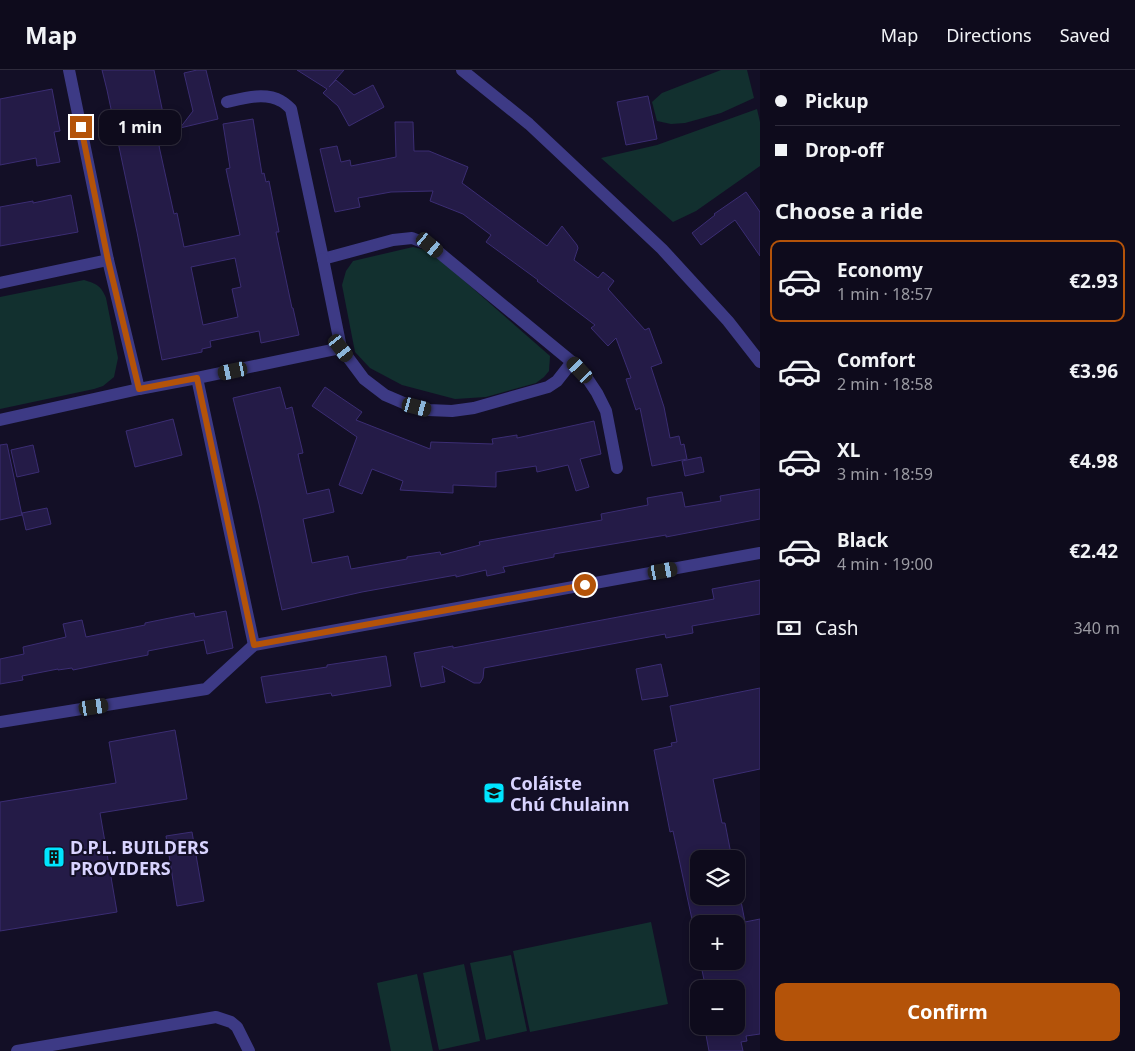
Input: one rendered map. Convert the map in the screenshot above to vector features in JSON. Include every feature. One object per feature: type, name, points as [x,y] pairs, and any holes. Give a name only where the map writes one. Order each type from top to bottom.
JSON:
[{"type":"street","points":[[69,70],[108,260],[139,389]]},
{"type":"street","points":[[462,70],[529,124],[662,249],[728,321],[760,362]]},
{"type":"street","points":[[227,102],[251,97],[269,97],[281,101],[291,109],[341,348],[364,379],[386,395],[406,404],[428,410],[452,411],[474,408],[548,387],[557,381],[572,362]]},
{"type":"street","points":[[323,259],[393,240],[412,238],[430,245],[572,362],[587,378],[606,411],[618,468]]},
{"type":"street","points":[[0,283],[108,260]]},
{"type":"street","points":[[0,420],[139,389],[341,348]]},
{"type":"street","points":[[197,378],[254,645]]},
{"type":"street","points":[[0,722],[206,689],[254,645],[760,553]]},
{"type":"street","points":[[17,1051],[216,1017],[231,1022],[237,1028],[249,1051]]},
{"type":"green space","points":[[721,70],[747,70],[754,98],[721,113],[685,123],[671,124],[657,121],[652,102],[662,93]]},
{"type":"green space","points":[[757,109],[760,122],[760,166],[696,211],[673,222],[601,158],[657,145]]},
{"type":"green space","points":[[413,247],[426,250],[444,263],[550,356],[549,371],[544,377],[536,383],[486,397],[455,399],[402,385],[370,368],[355,352],[342,285],[346,271],[353,261]]},
{"type":"green space","points":[[84,280],[98,286],[106,298],[118,358],[114,377],[103,386],[94,389],[0,409],[0,297]]},
{"type":"green space","points":[[651,922],[668,1004],[530,1032],[513,951]]},
{"type":"green space","points":[[511,955],[527,1031],[486,1040],[470,963]]},
{"type":"green space","points":[[464,964],[480,1041],[439,1050],[423,973]]},
{"type":"green space","points":[[417,974],[433,1051],[391,1051],[377,983]]},
{"type":"building","points":[[102,70],[154,70],[164,118],[155,120],[159,146],[174,214],[177,213],[184,247],[240,235],[226,169],[230,168],[223,124],[253,119],[262,174],[264,173],[266,182],[269,181],[279,232],[276,232],[299,335],[261,343],[259,331],[210,341],[211,347],[202,349],[202,352],[162,360]],"holes":[[[235,258],[241,287],[232,289],[238,317],[203,325],[191,267]]]},
{"type":"building","points":[[206,70],[218,119],[180,128],[193,111],[184,73]]},
{"type":"building","points":[[297,70],[344,70],[329,87],[336,80],[354,95],[373,85],[384,107],[349,126],[338,106],[323,93],[327,89]]},
{"type":"building","points":[[52,89],[60,131],[54,132],[60,162],[37,166],[36,158],[0,165],[0,99]]},
{"type":"building","points":[[648,96],[657,139],[626,145],[617,102]]},
{"type":"building","points":[[395,122],[413,122],[414,151],[429,151],[468,167],[462,183],[547,246],[562,226],[577,245],[578,248],[574,260],[598,278],[603,272],[614,281],[608,289],[645,330],[649,328],[662,363],[651,367],[664,407],[670,438],[679,436],[681,445],[684,444],[687,459],[652,466],[640,408],[636,410],[626,379],[631,378],[616,338],[608,346],[591,328],[595,325],[486,242],[491,235],[463,214],[430,201],[433,191],[391,192],[358,198],[360,207],[335,212],[320,149],[337,146],[341,162],[350,160],[351,166],[396,157]]},
{"type":"building","points":[[746,192],[760,212],[760,256],[735,220],[701,245],[692,233],[714,214]]},
{"type":"building","points":[[71,195],[78,232],[0,246],[0,207],[33,201],[33,203]]},
{"type":"building","points":[[280,387],[286,409],[292,407],[303,453],[298,454],[307,494],[329,489],[334,512],[303,519],[312,563],[348,556],[351,569],[407,559],[407,557],[440,552],[441,555],[480,545],[479,542],[602,520],[601,514],[648,505],[647,498],[682,492],[685,507],[721,501],[720,496],[760,489],[760,519],[666,537],[666,535],[554,554],[554,557],[503,567],[505,572],[487,576],[486,570],[456,577],[456,575],[362,592],[282,610],[233,398]]},
{"type":"building","points":[[325,387],[362,412],[356,420],[430,449],[431,442],[493,444],[492,439],[517,435],[517,438],[594,421],[601,454],[580,459],[589,487],[576,491],[568,465],[537,472],[536,466],[496,472],[496,487],[453,485],[453,493],[400,490],[403,481],[372,469],[362,494],[339,485],[357,437],[312,406]]},
{"type":"building","points":[[173,419],[182,455],[135,467],[126,431]]},
{"type":"building","points":[[7,444],[22,515],[0,520],[0,445]]},
{"type":"building","points":[[33,445],[39,472],[17,477],[11,450]]},
{"type":"building","points":[[701,457],[704,472],[685,476],[682,461]]},
{"type":"building","points":[[47,508],[51,524],[26,530],[22,513]]},
{"type":"building","points":[[760,580],[760,614],[692,626],[693,633],[666,638],[665,634],[484,668],[483,678],[480,683],[474,683],[442,666],[445,682],[421,687],[414,653],[453,646],[453,648],[714,599],[712,589]]},
{"type":"building","points":[[226,611],[233,648],[207,654],[204,640],[148,651],[148,655],[73,670],[72,668],[58,669],[22,676],[23,680],[0,684],[0,659],[24,654],[23,647],[66,637],[63,624],[82,620],[86,637],[194,613],[195,617]]},
{"type":"building","points":[[386,656],[391,686],[332,696],[331,693],[266,703],[261,677]]},
{"type":"building","points":[[661,664],[668,696],[642,700],[636,669]]},
{"type":"building","points":[[760,688],[760,769],[713,779],[722,823],[725,823],[730,850],[690,850],[690,905],[742,905],[744,915],[691,915],[673,831],[670,832],[654,750],[672,746],[671,743],[677,742],[670,706]]},
{"type":"building","name":"D.P.L. BUILDERS PROVIDERS","points":[[175,730],[187,799],[100,813],[117,912],[0,931],[0,802],[116,783],[109,742]]},
{"type":"building","points":[[192,832],[204,901],[177,906],[166,836]]},
{"type":"building","points":[[760,919],[760,1034],[746,1036],[747,1041],[741,1042],[743,1051],[709,1051],[706,1035],[745,1035],[745,980],[704,980],[702,970],[745,970],[745,922]]},
{"type":"place","name":"Coláiste Chú Chulainn","points":[[494,793]]},
{"type":"place","name":"D.P.L. BUILDERS PROVIDERS","points":[[54,857]]},
{"type":"route","points":[[81,127],[108,260],[139,389],[197,378],[254,645],[585,585]]}]
